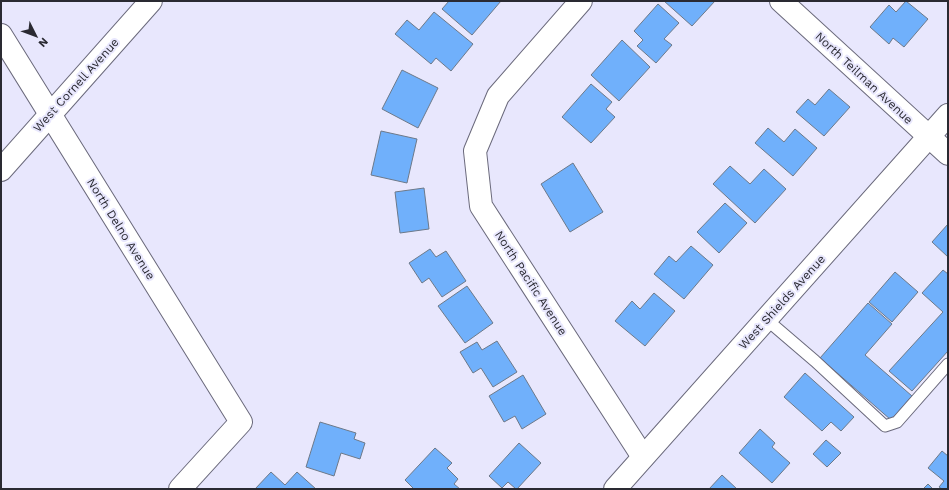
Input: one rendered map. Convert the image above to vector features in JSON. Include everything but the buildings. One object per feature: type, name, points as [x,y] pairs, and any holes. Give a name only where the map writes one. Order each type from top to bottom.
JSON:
[{"type":"street","name":"West Cornell Avenue","points":[[1,170],[151,1]]},
{"type":"street","name":"North Pacific Avenue","points":[[581,1],[498,96],[475,151],[481,206],[643,457]]},
{"type":"street","name":"North Teilman Avenue","points":[[781,1],[948,154]]},
{"type":"street","name":"North Delno Avenue","points":[[1,35],[241,422],[180,489]]},
{"type":"street","name":"West Shields Avenue","points":[[615,489],[948,115]]},
{"type":"lane","points":[[766,319],[815,361],[885,426],[897,422],[948,364]]}]
